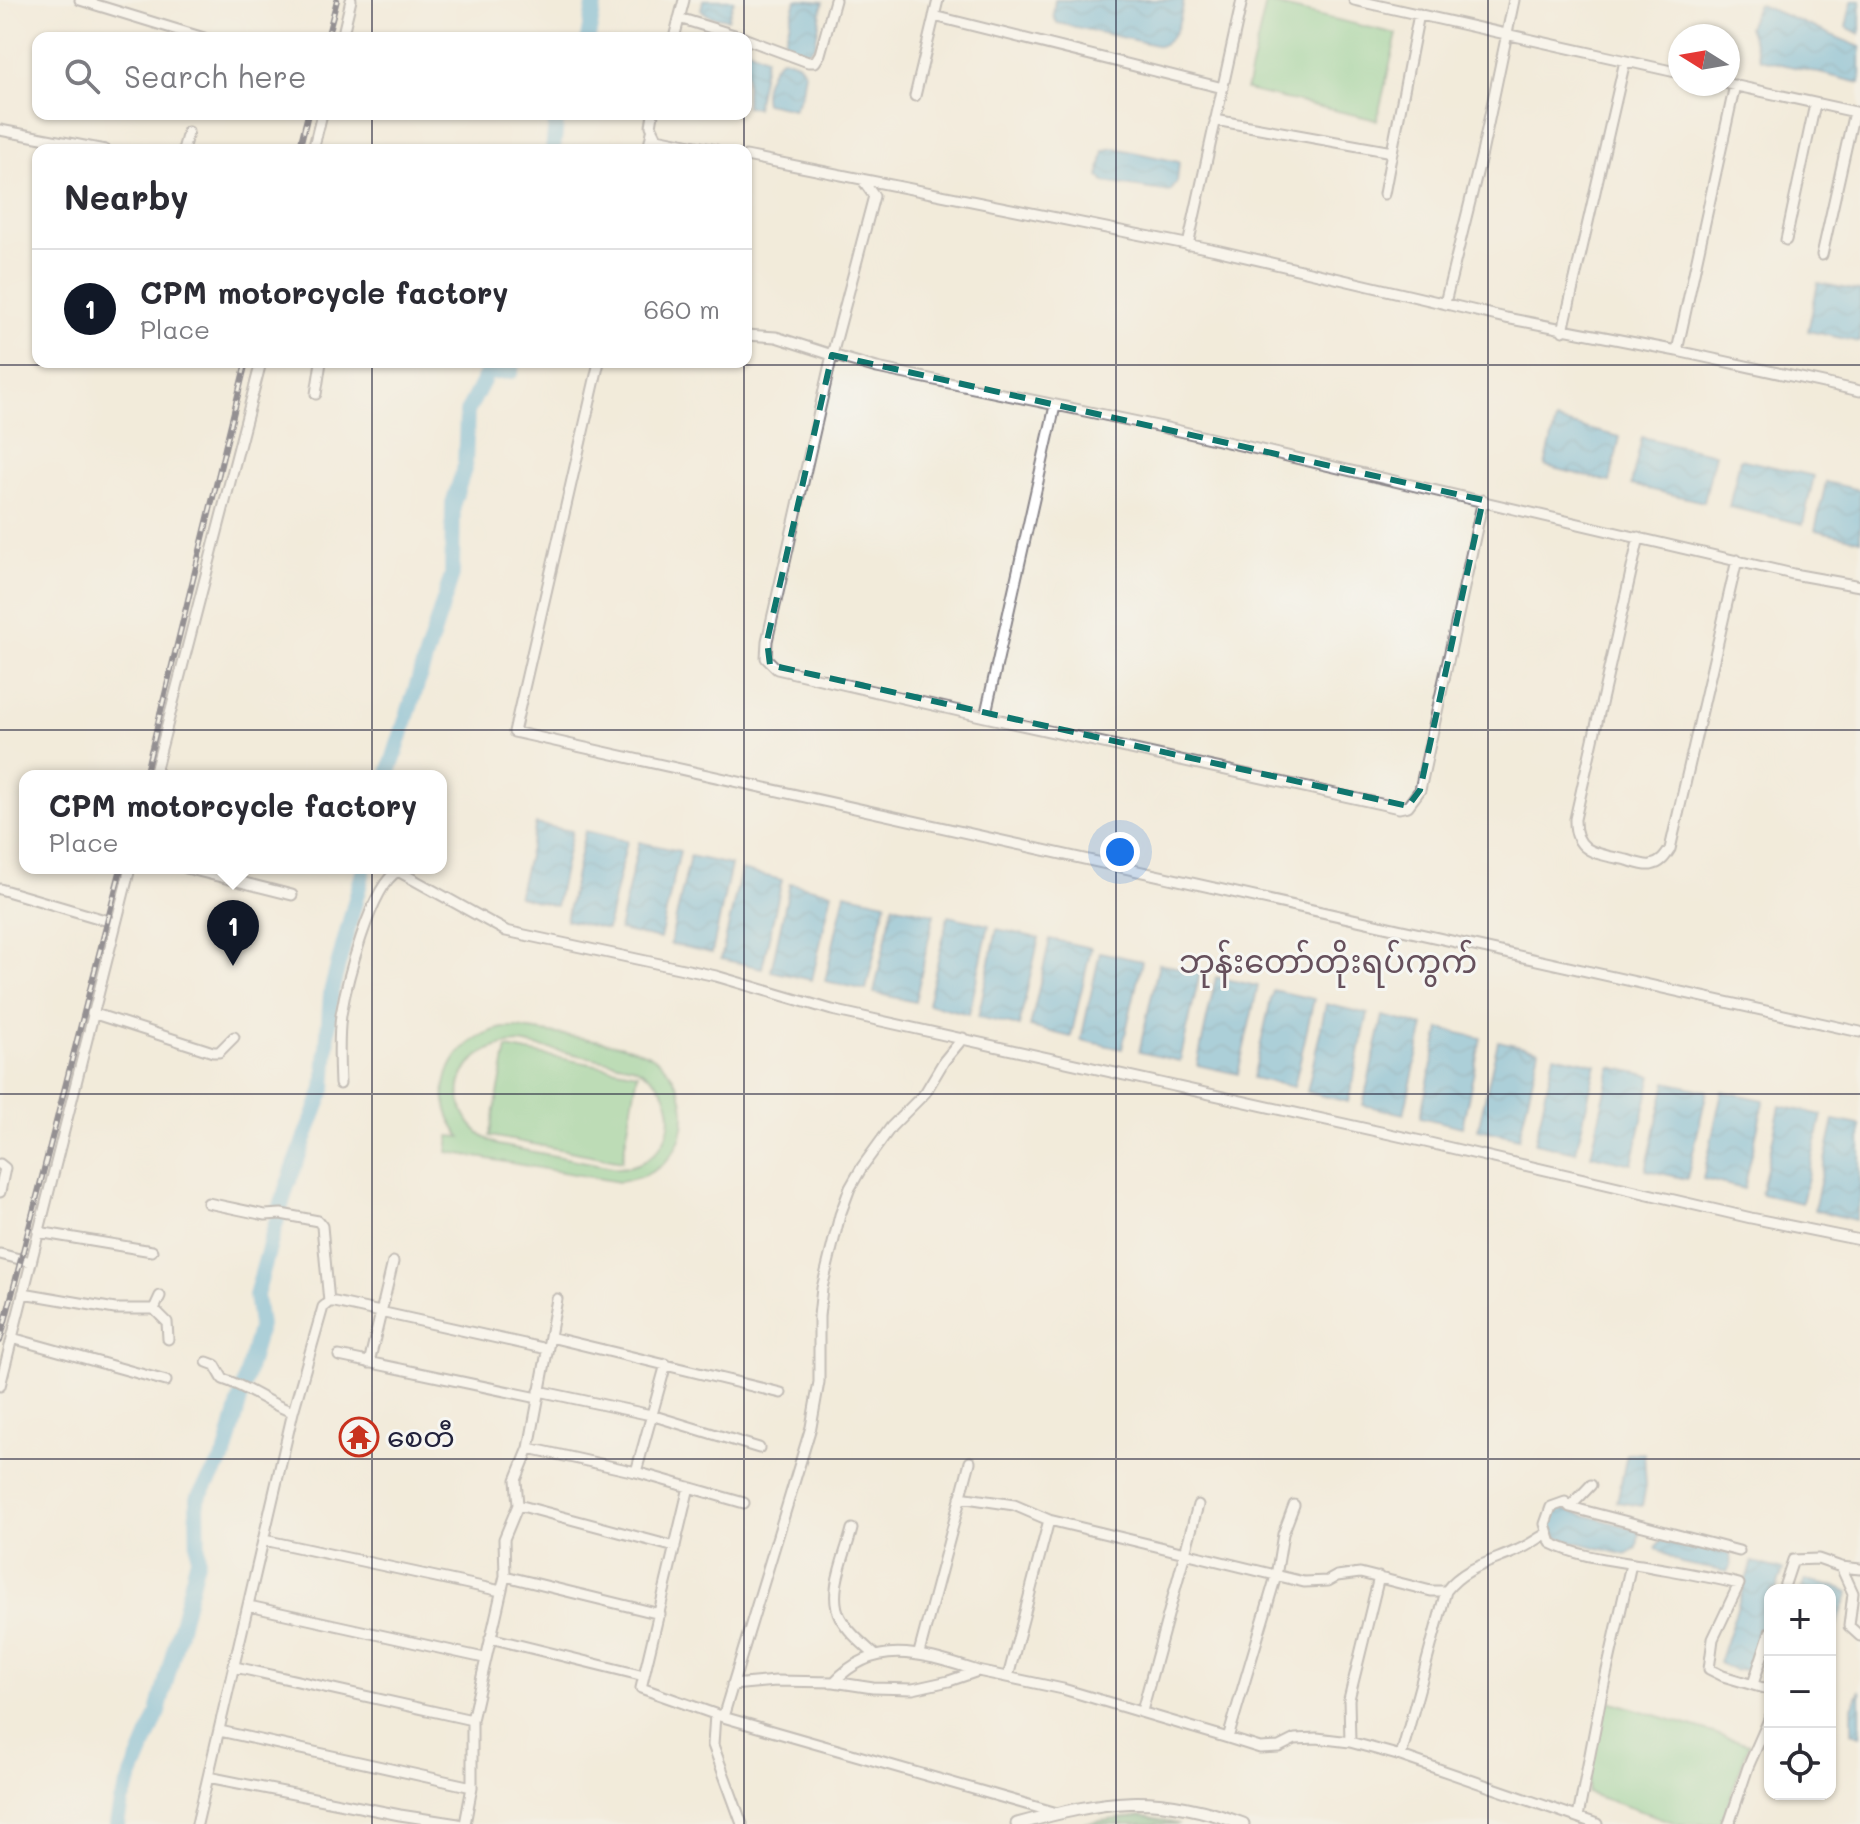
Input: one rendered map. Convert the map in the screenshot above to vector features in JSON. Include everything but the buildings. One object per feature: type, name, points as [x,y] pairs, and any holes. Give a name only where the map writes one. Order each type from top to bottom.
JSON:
[{"type":"street","points":[[80,0],[184,32]]},
{"type":"street","points":[[343,32],[351,0]]},
{"type":"street","points":[[676,32],[684,0]]},
{"type":"street","points":[[752,41],[815,62],[835,0]]},
{"type":"street","points":[[915,96],[938,0]]},
{"type":"street","points":[[1188,245],[1241,0]]},
{"type":"street","points":[[1354,0],[1668,70]]},
{"type":"street","points":[[1445,303],[1482,153],[1514,0]]},
{"type":"street","points":[[1384,194],[1419,14]]},
{"type":"street","points":[[934,16],[1223,88]]},
{"type":"street","points":[[679,18],[725,32]]},
{"type":"street","points":[[1563,331],[1625,61]]},
{"type":"street","points":[[1740,87],[1857,113],[1822,255]]},
{"type":"street","points":[[1677,351],[1730,96]]},
{"type":"street","points":[[1786,240],[1815,104]]},
{"type":"street","points":[[314,144],[320,120]]},
{"type":"street","points":[[649,144],[653,120]]},
{"type":"street","points":[[1215,120],[1392,152]]},
{"type":"street","points":[[0,130],[74,144]]},
{"type":"street","points":[[185,144],[188,132]]},
{"type":"street","points":[[652,132],[657,138],[686,144]]},
{"type":"street","points":[[752,157],[1188,245],[1563,331],[1677,351],[1860,391]]},
{"type":"street","points":[[862,179],[874,196],[832,355],[767,641],[766,658],[777,669],[1371,802],[1399,808],[1408,806],[1420,790],[1483,500]]},
{"type":"street","points":[[752,335],[776,337],[877,368],[1167,428],[1860,586]]},
{"type":"street","points":[[156,770],[259,368]]},
{"type":"street","points":[[316,394],[320,368]]},
{"type":"street","points":[[598,368],[514,732],[1860,1032]]},
{"type":"street","points":[[985,717],[1055,406]]},
{"type":"street","points":[[1639,537],[1575,819],[1575,832],[1590,852],[1649,866],[1664,859],[1670,849],[1737,560]]},
{"type":"street","points":[[0,1386],[128,874]]},
{"type":"street","points":[[210,874],[292,895]]},
{"type":"street","points":[[340,1084],[340,1031],[347,983],[379,896],[394,874]]},
{"type":"street","points":[[403,874],[506,931],[716,976],[832,1010],[1860,1240]]},
{"type":"street","points":[[0,889],[115,923]]},
{"type":"street","points":[[92,1013],[213,1052],[219,1052],[234,1037]]},
{"type":"street","points":[[742,1824],[713,1745],[719,1716],[732,1685],[816,1403],[822,1288],[840,1215],[862,1167],[891,1127],[925,1093],[944,1061],[963,1038]]},
{"type":"street","points":[[0,1164],[5,1168],[5,1173],[0,1192]]},
{"type":"street","points":[[197,1824],[293,1412],[320,1313],[329,1302],[322,1229],[318,1221],[208,1203]]},
{"type":"street","points":[[38,1232],[152,1251]]},
{"type":"street","points":[[0,1254],[31,1262]]},
{"type":"street","points":[[369,1363],[393,1262]]},
{"type":"street","points":[[23,1293],[115,1309],[154,1309],[167,1322],[168,1339]]},
{"type":"street","points":[[154,1309],[160,1296]]},
{"type":"street","points":[[465,1824],[472,1787],[472,1720],[505,1576],[504,1539],[518,1505],[516,1480],[529,1448],[557,1299]]},
{"type":"street","points":[[329,1302],[547,1349]]},
{"type":"street","points":[[550,1337],[781,1393]]},
{"type":"street","points":[[12,1338],[166,1381]]},
{"type":"street","points":[[339,1356],[651,1415],[759,1448]]},
{"type":"street","points":[[207,1362],[215,1365],[220,1377],[293,1412]]},
{"type":"street","points":[[636,1472],[666,1364]]},
{"type":"street","points":[[529,1448],[636,1472],[744,1503]]},
{"type":"street","points":[[919,1653],[970,1462]]},
{"type":"street","points":[[1570,1507],[1591,1485]]},
{"type":"street","points":[[689,1487],[641,1688],[719,1716],[1057,1813]]},
{"type":"street","points":[[960,1497],[1014,1505],[1049,1520],[1304,1582],[1328,1581],[1348,1573],[1379,1577],[1431,1591],[1446,1591]]},
{"type":"street","points":[[1739,1551],[1570,1507],[1565,1502],[1551,1507],[1545,1524],[1546,1534],[1557,1546],[1612,1562],[1739,1584],[1713,1639],[1709,1669],[1764,1688]]},
{"type":"street","points":[[518,1505],[675,1547]]},
{"type":"street","points":[[1142,1711],[1198,1505]]},
{"type":"street","points":[[1228,1738],[1276,1576],[1283,1534],[1294,1505]]},
{"type":"street","points":[[1008,1677],[1049,1520]]},
{"type":"street","points":[[852,1529],[836,1592],[839,1615],[875,1655]]},
{"type":"street","points":[[1401,1756],[1446,1591],[1458,1578],[1480,1564],[1517,1551],[1546,1534]]},
{"type":"street","points":[[264,1540],[501,1591]]},
{"type":"street","points":[[1785,1584],[1793,1560],[1818,1559],[1841,1567],[1860,1569]]},
{"type":"street","points":[[1578,1817],[1631,1564]]},
{"type":"street","points":[[1841,1567],[1853,1593],[1849,1626],[1860,1636]]},
{"type":"street","points":[[505,1576],[660,1614]]},
{"type":"street","points":[[1350,1742],[1349,1699],[1379,1577]]},
{"type":"street","points":[[249,1606],[484,1658]]},
{"type":"street","points":[[490,1638],[644,1676]]},
{"type":"street","points":[[1753,1684],[1764,1650]]},
{"type":"street","points":[[834,1682],[846,1669],[875,1655],[919,1653],[978,1671],[1063,1689],[1142,1711],[1260,1748],[1279,1747],[1295,1739],[1350,1742],[1401,1756],[1597,1824]]},
{"type":"street","points":[[235,1667],[472,1720]]},
{"type":"street","points":[[732,1685],[776,1681],[834,1682],[873,1688],[913,1689],[978,1671]]},
{"type":"street","points":[[1729,1824],[1765,1728]]},
{"type":"street","points":[[220,1731],[472,1787]]},
{"type":"street","points":[[208,1777],[397,1820],[458,1824]]},
{"type":"street","points":[[1017,1824],[1108,1803],[1152,1802],[1206,1810],[1243,1824]]},
{"type":"highlighted area","points":[[832,355],[1483,500],[1420,790],[1408,806],[770,665],[767,641]]},
{"type":"green space","points":[[1266,3],[1397,34],[1377,120],[1246,90]]},
{"type":"green space","points":[[503,1028],[517,1028],[606,1042],[651,1056],[663,1065],[680,1091],[684,1122],[674,1151],[654,1171],[619,1182],[448,1152],[450,1136],[461,1137],[445,1103],[449,1070],[469,1043]],"holes":[[[520,1043],[632,1066],[651,1077],[663,1091],[669,1107],[669,1124],[664,1140],[654,1154],[638,1164],[618,1168],[498,1145],[478,1132],[466,1117],[460,1100],[461,1084],[467,1068],[497,1047]]]},
{"type":"green space","points":[[507,1048],[638,1073],[622,1161],[490,1136]]},
{"type":"green space","points":[[1603,1699],[1749,1744],[1721,1824],[1679,1824],[1587,1793]]},
{"type":"green space","points":[[1140,1816],[1179,1824],[1075,1824]]},
{"type":"water","points":[[703,0],[734,0],[728,19],[710,16],[701,10]]},
{"type":"water","points":[[796,0],[823,2],[815,46],[806,52],[786,48],[784,43]]},
{"type":"water","points":[[1055,0],[1184,0],[1175,32],[1160,46],[1057,23],[1053,15]]},
{"type":"water","points":[[1852,0],[1860,0],[1860,34],[1846,27]]},
{"type":"water","points":[[1758,4],[1860,47],[1860,83],[1760,59],[1748,27]]},
{"type":"water","points":[[752,51],[766,57],[756,108],[752,107]]},
{"type":"water","points":[[783,58],[798,63],[805,72],[802,92],[794,109],[765,103],[764,91],[768,78]]},
{"type":"water","points":[[1115,148],[1179,162],[1177,182],[1170,192],[1104,182],[1099,176],[1104,150]]},
{"type":"water","points":[[1818,283],[1860,291],[1860,342],[1808,331]]},
{"type":"water","points":[[1556,421],[1620,437],[1610,482],[1545,466]]},
{"type":"water","points":[[1642,437],[1715,454],[1704,502],[1631,485]]},
{"type":"water","points":[[1740,459],[1814,476],[1803,524],[1729,507]]},
{"type":"water","points":[[1826,482],[1860,490],[1860,540],[1815,530]]},
{"type":"water","points":[[536,824],[572,831],[556,906],[518,896]]},
{"type":"water","points":[[585,831],[627,841],[607,929],[566,920]]},
{"type":"water","points":[[639,842],[680,851],[660,939],[619,930]]},
{"type":"water","points":[[690,856],[731,865],[712,953],[670,944]]},
{"type":"water","points":[[741,870],[782,880],[762,968],[721,959]]},
{"type":"water","points":[[790,883],[832,892],[812,980],[771,971]]},
{"type":"water","points":[[845,893],[886,902],[866,990],[825,981]]},
{"type":"water","points":[[893,905],[934,914],[915,1002],[874,993]]},
{"type":"water","points":[[948,916],[989,925],[969,1014],[928,1004]]},
{"type":"water","points":[[997,929],[1039,938],[1019,1026],[978,1017]]},
{"type":"water","points":[[1050,939],[1091,948],[1071,1037],[1030,1027]]},
{"type":"water","points":[[1100,952],[1142,961],[1122,1049],[1081,1040]]},
{"type":"water","points":[[1159,963],[1200,973],[1180,1061],[1139,1052]]},
{"type":"water","points":[[1216,977],[1258,986],[1238,1074],[1197,1065]]},
{"type":"water","points":[[1273,990],[1314,999],[1294,1087],[1253,1078]]},
{"type":"water","points":[[1326,1004],[1368,1014],[1348,1102],[1307,1092]]},
{"type":"water","points":[[1383,1016],[1424,1026],[1404,1114],[1363,1105]]},
{"type":"water","points":[[1440,1029],[1481,1038],[1462,1127],[1420,1117]]},
{"type":"water","points":[[1498,1041],[1539,1050],[1519,1138],[1478,1129]]},
{"type":"water","points":[[1554,1055],[1596,1064],[1576,1152],[1535,1143]]},
{"type":"water","points":[[1611,1067],[1652,1076],[1632,1164],[1591,1155]]},
{"type":"water","points":[[1666,1082],[1707,1091],[1687,1179],[1646,1170]]},
{"type":"water","points":[[1722,1091],[1764,1100],[1744,1189],[1703,1179]]},
{"type":"water","points":[[1780,1106],[1822,1115],[1802,1203],[1761,1194]]},
{"type":"water","points":[[1834,1120],[1860,1125],[1860,1202],[1855,1220],[1814,1210]]},
{"type":"water","points":[[1644,1453],[1646,1486],[1642,1506],[1617,1502],[1627,1454]]},
{"type":"water","points":[[1559,1508],[1636,1529],[1639,1534],[1637,1548],[1626,1555],[1552,1536],[1551,1521]]},
{"type":"water","points":[[1660,1541],[1730,1554],[1731,1567],[1727,1572],[1681,1563],[1656,1548]]},
{"type":"water","points":[[1752,1562],[1783,1570],[1778,1584],[1764,1584],[1764,1622],[1747,1669],[1734,1671],[1719,1663]]},
{"type":"water","points":[[1805,1580],[1826,1584],[1803,1584]]},
{"type":"water","points":[[1836,1586],[1849,1592],[1836,1628]]},
{"type":"water","points":[[1860,1690],[1860,1736],[1852,1733],[1852,1707]]},
{"type":"waterway","points":[[589,32],[595,0]]},
{"type":"waterway","points":[[554,144],[556,120]]},
{"type":"waterway","points":[[390,770],[452,575],[453,503],[465,466],[467,412],[487,373],[511,371],[512,368]]},
{"type":"waterway","points":[[117,1824],[121,1802],[157,1716],[198,1558],[197,1499],[225,1456],[260,1325],[256,1295],[286,1189],[324,1089],[331,992],[362,874]]},
{"type":"railway","points":[[329,32],[337,0]]},
{"type":"railway","points":[[300,144],[306,120]]},
{"type":"railway","points":[[146,770],[245,368]]},
{"type":"railway","points":[[0,1341],[119,874]]},
{"type":"place","name":"CPM motorcycle factory","points":[[233,966]]},
{"type":"place","name":"စေတီ","points":[[359,1437]]},
{"type":"district","name":"ဘုန်းတော်တိုးရပ်ကွက်","points":[[1328,962]]}]
